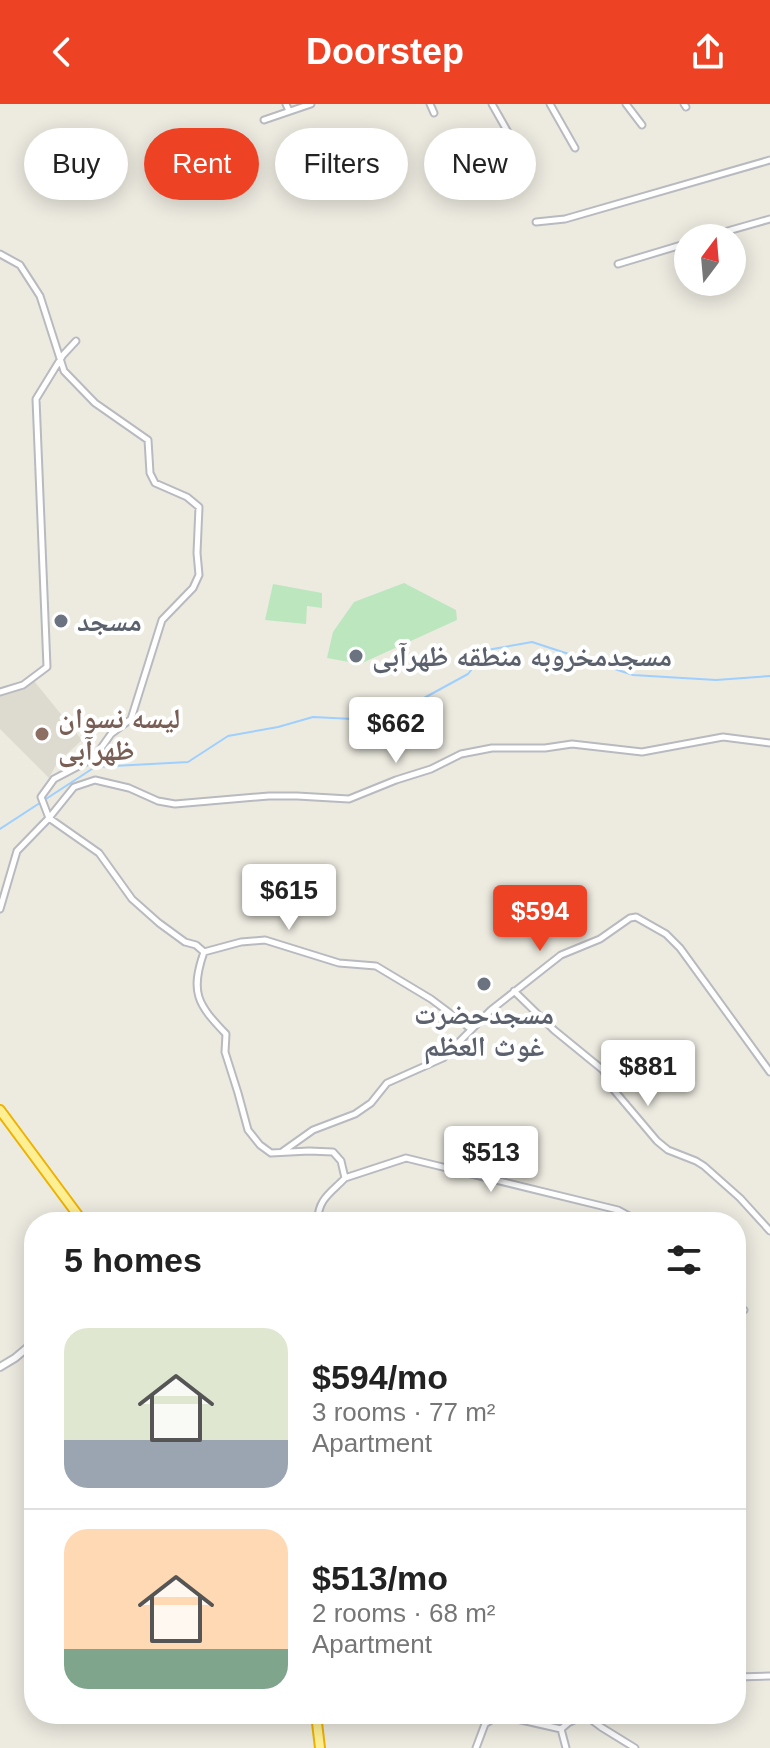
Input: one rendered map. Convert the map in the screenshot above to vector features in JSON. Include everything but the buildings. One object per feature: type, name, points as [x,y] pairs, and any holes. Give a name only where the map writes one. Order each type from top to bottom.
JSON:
[{"type":"highway","points":[[0,1110],[76,1212]]},
{"type":"highway","points":[[317,1724],[320,1748]]},
{"type":"street","points":[[286,104],[289,111]]},
{"type":"street","points":[[264,120],[311,104]]},
{"type":"street","points":[[430,104],[434,113]]},
{"type":"street","points":[[492,104],[506,128]]},
{"type":"street","points":[[550,104],[575,148]]},
{"type":"street","points":[[626,104],[642,125]]},
{"type":"street","points":[[536,222],[565,219],[770,160]]},
{"type":"street","points":[[746,226],[770,219]]},
{"type":"street","points":[[618,264],[674,247]]},
{"type":"street","points":[[0,254],[20,265],[40,296],[59,361],[70,379],[95,403],[148,440],[150,473],[155,483],[187,497],[199,507],[199,575],[193,588],[162,620],[131,719],[111,734],[94,758],[54,779],[41,797],[49,818],[99,853],[132,899],[159,923],[204,952]]},
{"type":"street","points":[[0,692],[23,685],[47,667],[36,399],[59,361],[76,341]]},
{"type":"street","points":[[0,909],[17,851],[74,787],[95,780],[175,804],[269,796],[349,799],[431,769],[461,754],[492,748],[545,748],[572,744],[642,752],[723,737],[770,743]]},
{"type":"street","points":[[281,1153],[313,1130],[355,1114],[371,1103],[387,1083],[443,1058],[514,991],[561,955],[600,939],[636,917],[666,934],[680,948],[770,1072]]},
{"type":"street","points":[[204,952],[241,942],[265,940],[339,963],[376,966],[431,999],[471,1029]]},
{"type":"street","points":[[204,952],[195,981],[199,999],[226,1034],[225,1052],[248,1130],[271,1153],[333,1152],[341,1161],[345,1178]]},
{"type":"street","points":[[514,991],[554,1030],[603,1070],[613,1089],[657,1141],[668,1150],[704,1166],[740,1198],[770,1231]]},
{"type":"street","points":[[320,1212],[326,1195],[345,1178],[406,1158],[622,1212]]},
{"type":"street","points":[[0,1367],[24,1350]]},
{"type":"street","points":[[746,1677],[770,1676]]},
{"type":"street","points":[[476,1748],[485,1724]]},
{"type":"street","points":[[540,1724],[561,1729]]},
{"type":"street","points":[[561,1729],[567,1724]]},
{"type":"street","points":[[598,1724],[635,1748]]},
{"type":"street","points":[[561,1729],[566,1748]]},
{"type":"street","points":[[616,1748],[620,1739]]},
{"type":"shaded area","name":"لیسه نسوان ظهرآبی","points":[[34,681],[82,740],[57,763],[49,778],[0,729],[0,691],[3,688],[9,694]]},
{"type":"green space","points":[[404,583],[456,610],[457,620],[360,664],[327,658],[333,632],[354,602]]},
{"type":"green space","points":[[273,584],[322,593],[322,608],[307,606],[306,624],[265,620]]},
{"type":"waterway","points":[[0,829],[95,767],[188,762],[228,736],[313,717],[353,719],[391,716],[468,674],[487,650],[532,642],[633,675],[716,680],[770,676]]},
{"type":"place","name":"مسجد","points":[[61,621]]},
{"type":"place","name":"مسجدمخروبه منطقه ظهرآبی","points":[[356,656]]},
{"type":"place","name":"لیسه نسوان ظهرآبی","points":[[42,734]]},
{"type":"place","name":"مسجدحضرت غوث العظم","points":[[484,984]]}]
